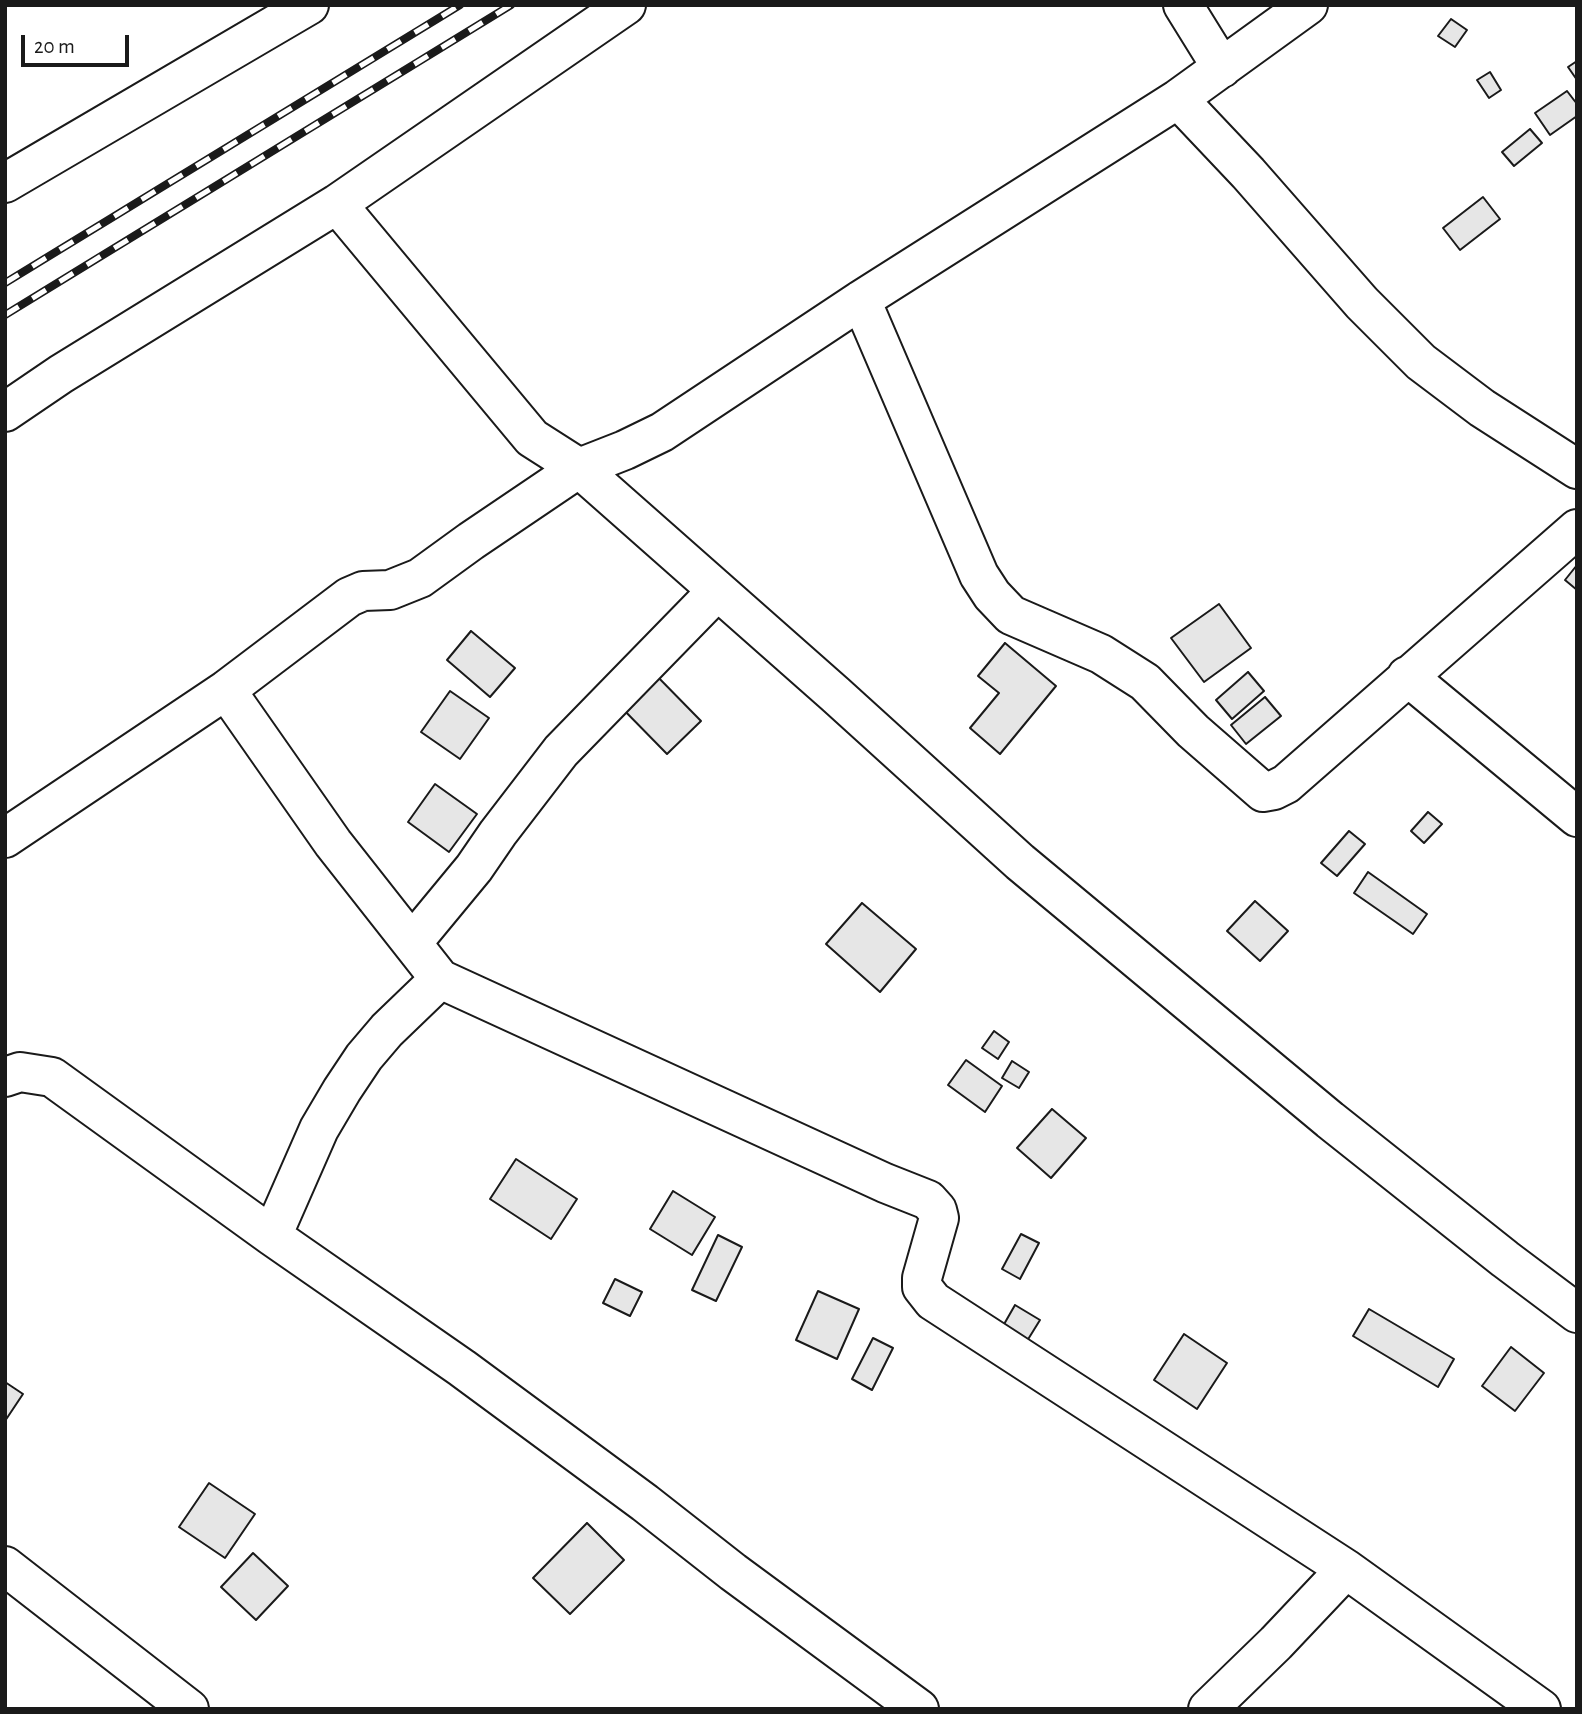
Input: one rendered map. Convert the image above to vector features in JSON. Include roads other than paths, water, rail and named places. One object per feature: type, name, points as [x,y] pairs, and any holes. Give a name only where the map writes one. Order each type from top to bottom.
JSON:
[{"type":"street","points":[[5,183],[309,5]]},
{"type":"street","points":[[5,412],[61,374],[337,204],[626,5]]},
{"type":"street","points":[[1183,5],[1222,68]]},
{"type":"street","points":[[5,838],[226,690],[349,597],[363,591],[390,590],[420,578],[579,468],[662,432],[861,300],[1178,99],[1308,5]]},
{"type":"street","points":[[1178,99],[1248,173],[1362,303],[1420,362],[1482,408],[1577,469]]},
{"type":"street","points":[[337,204],[532,438],[579,468],[1020,862],[1330,1120],[1577,1313]]},
{"type":"street","points":[[861,300],[979,575],[992,595],[1012,615],[1101,654],[1145,682],[1193,731],[1263,792],[1286,784],[1577,529]]},
{"type":"street","points":[[412,943],[474,868],[561,751],[717,591]]},
{"type":"street","points":[[1407,676],[1577,817]]},
{"type":"street","points":[[226,690],[333,844],[440,979],[928,1200],[937,1210],[939,1219],[922,1278],[922,1287],[933,1301],[1346,1569],[1541,1709]]},
{"type":"street","points":[[272,1236],[319,1129],[342,1090],[364,1057],[387,1030],[440,979]]},
{"type":"street","points":[[5,1077],[20,1072],[52,1077],[272,1236],[462,1368],[919,1709]]},
{"type":"street","points":[[5,1566],[189,1709]]},
{"type":"street","points":[[1208,1709],[1346,1569]]},
{"type":"railway","points":[[5,283],[460,5]]},
{"type":"railway","points":[[5,315],[511,5]]}]
